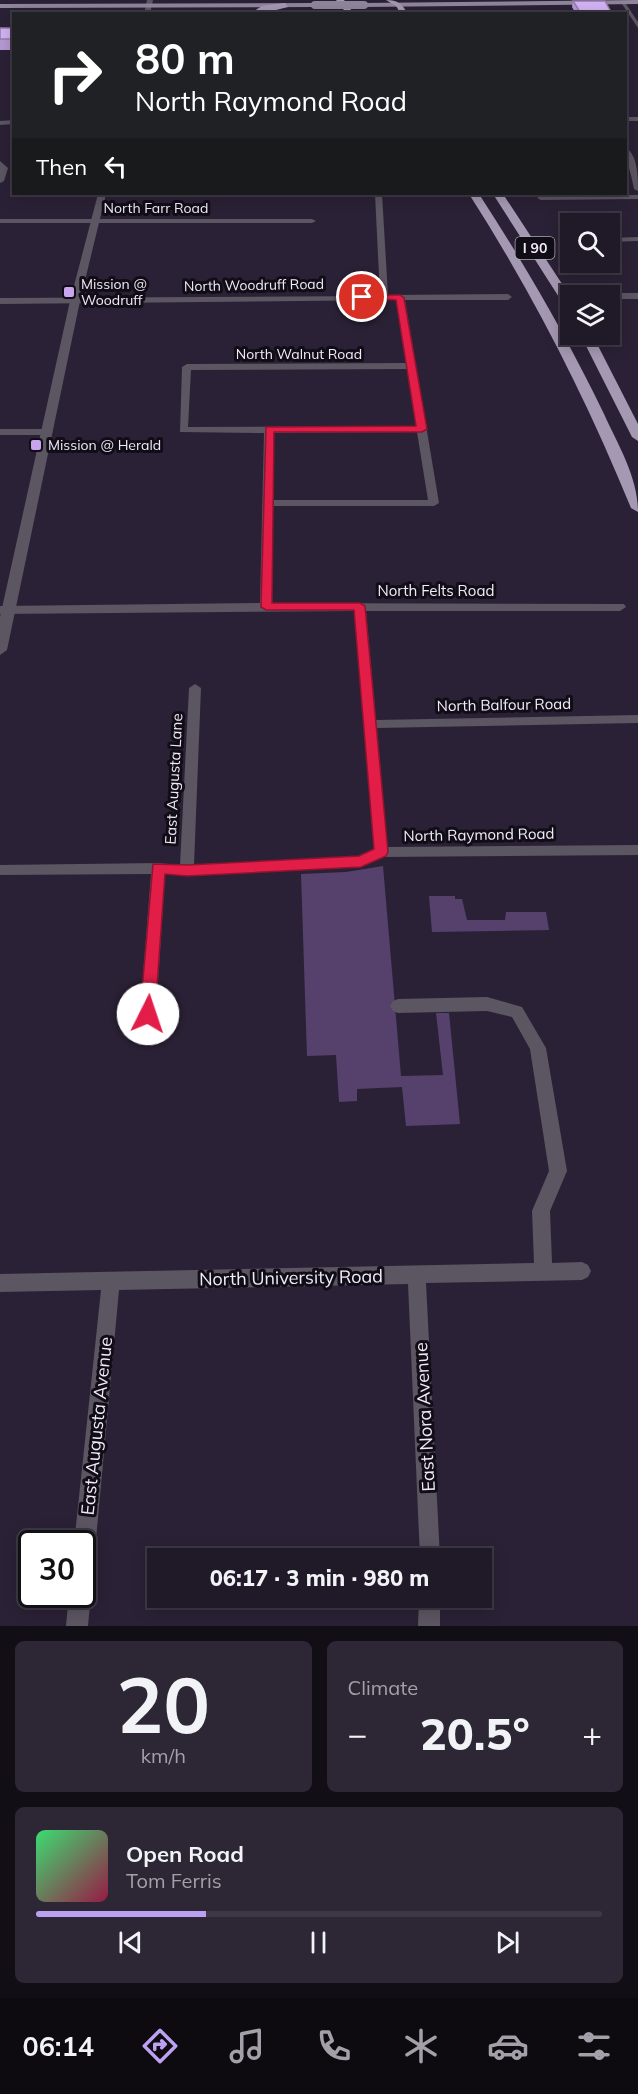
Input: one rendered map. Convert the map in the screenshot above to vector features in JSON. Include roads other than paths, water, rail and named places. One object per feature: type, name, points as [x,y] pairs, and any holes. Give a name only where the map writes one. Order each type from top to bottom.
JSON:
[{"type":"highway","points":[[327,0],[336,12]]},
{"type":"highway","points":[[340,0],[349,12]]},
{"type":"highway","points":[[390,0],[399,5],[403,12]]},
{"type":"highway","points":[[256,8],[285,5]]},
{"type":"highway","name":"I 90","points":[[475,195],[502,235],[572,359],[638,507]]},
{"type":"highway","name":"I 90","points":[[499,195],[560,289]]},
{"type":"highway","points":[[592,345],[638,438]]},
{"type":"main road","points":[[285,5],[622,2]]},
{"type":"main road","points":[[474,12],[505,4],[638,3]]},
{"type":"main road","points":[[0,6],[256,8]]},
{"type":"street","points":[[622,2],[638,26]]},
{"type":"street","points":[[627,151],[634,166],[638,189]]},
{"type":"street","points":[[0,181],[4,168],[1,163]]},
{"type":"street","points":[[0,650],[4,610],[48,432],[75,301],[102,195]]},
{"type":"street","points":[[378,195],[384,297]]},
{"type":"street","points":[[542,198],[638,197]]},
{"type":"street","name":"North Farr Road","points":[[0,221],[312,221]]},
{"type":"street","points":[[620,240],[638,239]]},
{"type":"street","points":[[620,296],[638,296]]},
{"type":"street","name":"North Woodruff Road","points":[[0,301],[508,297]]},
{"type":"street","points":[[267,503],[434,503],[400,298]]},
{"type":"street","name":"North Walnut Road","points":[[269,429],[183,430],[187,367],[410,366]]},
{"type":"street","points":[[266,607],[269,429],[422,429]]},
{"type":"street","points":[[0,432],[48,432]]},
{"type":"street","points":[[360,606],[381,852]]},
{"type":"street","name":"North Felts Road","points":[[4,610],[360,606],[621,607]]},
{"type":"street","name":"East Augusta Lane","points":[[187,871],[195,688]]},
{"type":"street","name":"North Balfour Road","points":[[371,724],[638,719]]},
{"type":"street","name":"North Raymond Road","points":[[0,870],[158,868],[187,871],[361,862],[381,852],[638,850]]},
{"type":"street","points":[[148,1014],[158,868]]},
{"type":"street","points":[[398,1006],[487,1004],[517,1012],[538,1048],[558,1172],[541,1211],[543,1272]]},
{"type":"street","name":"North University Road","points":[[0,1283],[582,1271]]},
{"type":"street","name":"East Nora Avenue","points":[[417,1275],[430,1548]]},
{"type":"street","name":"East Augusta Avenue","points":[[86,1530],[111,1280]]},
{"type":"street","points":[[77,1626],[79,1608]]},
{"type":"street","points":[[429,1626],[430,1608]]},
{"type":"place","name":"Mission @ Woodruff","points":[[69,292]]},
{"type":"place","name":"Mission @ Herald","points":[[36,445]]}]
